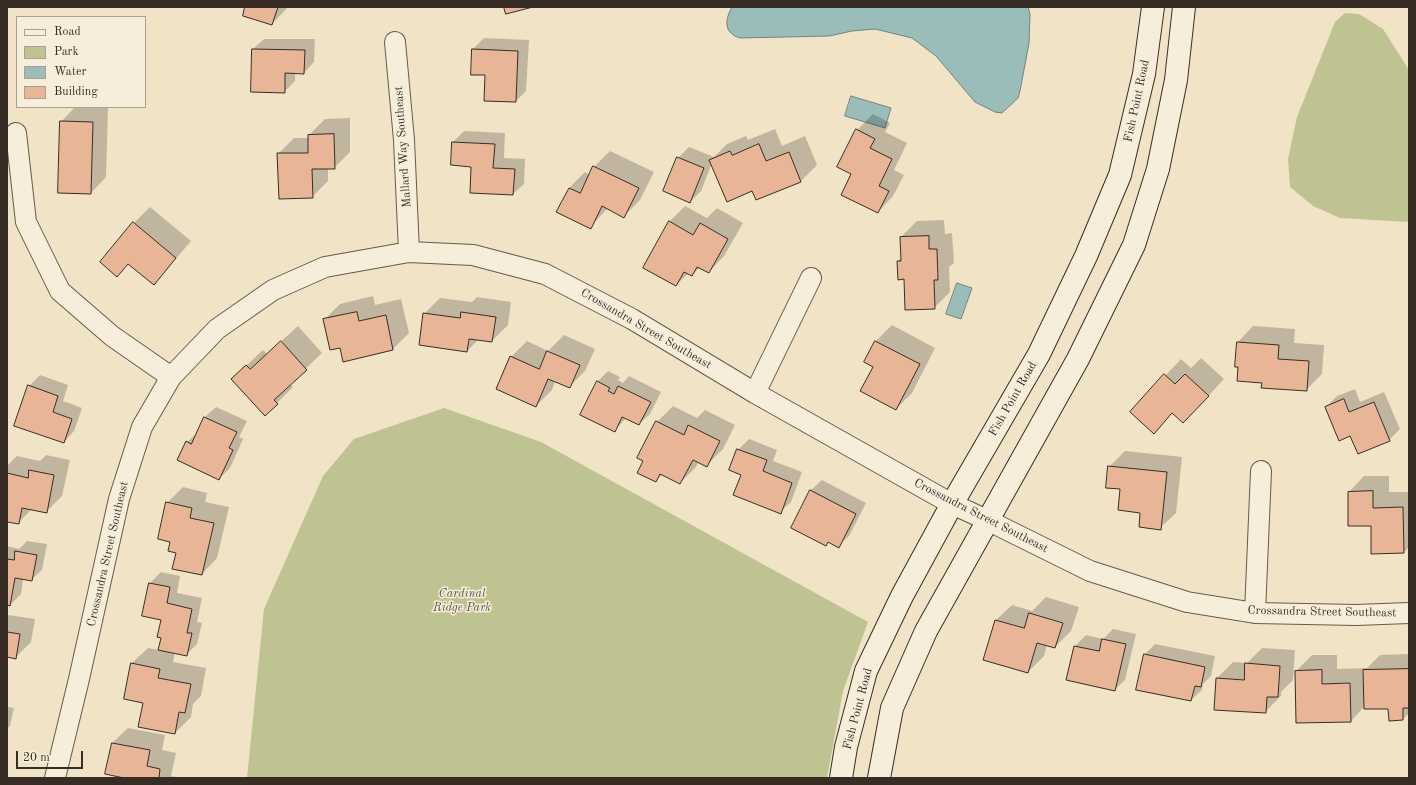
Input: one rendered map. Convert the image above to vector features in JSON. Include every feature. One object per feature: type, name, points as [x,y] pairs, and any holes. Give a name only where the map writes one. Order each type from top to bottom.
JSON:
[{"type":"street","name":"Fish Point Road","points":[[841,778],[846,747],[866,671],[902,596],[952,504],[1040,354],[1086,256],[1120,174],[1144,74],[1153,7]]},
{"type":"street","points":[[880,778],[892,708],[926,631],[1078,359],[1134,245],[1158,169],[1176,80],[1184,7]]},
{"type":"street","name":"Mallard Way Southeast","points":[[395,42],[404,140],[409,252]]},
{"type":"street","points":[[16,133],[26,222],[60,291],[112,336],[171,376]]},
{"type":"street","name":"Crossandra Street Southeast","points":[[55,778],[119,499],[142,427],[171,376],[217,329],[273,290],[325,267],[409,252],[473,255],[545,274],[632,319],[755,393],[952,504],[1090,571],[1187,602],[1255,613],[1356,615],[1409,613]]},
{"type":"street","points":[[755,393],[811,278]]},
{"type":"street","points":[[1255,613],[1261,471]]},
{"type":"green space","points":[[1345,13],[1359,14],[1383,29],[1409,70],[1409,222],[1340,218],[1313,206],[1290,187],[1288,159],[1297,117],[1335,22]]},
{"type":"green space","name":"Cardinal Ridge Park","points":[[444,408],[541,442],[868,622],[843,691],[827,778],[247,778],[264,609],[323,476],[354,439]]},
{"type":"water","points":[[732,7],[1028,7],[1030,14],[1029,43],[1018,98],[1002,113],[995,112],[975,102],[936,56],[912,38],[875,29],[852,31],[829,36],[740,38],[734,36],[728,29],[727,21]]},
{"type":"water","points":[[851,96],[891,108],[885,128],[845,116]]},
{"type":"water","points":[[957,283],[972,288],[961,319],[946,314]]},
{"type":"building","points":[[245,7],[278,7],[272,25],[243,16]]},
{"type":"building","points":[[504,7],[533,7],[506,14]]},
{"type":"building","points":[[252,49],[305,50],[304,74],[285,73],[285,93],[251,92]]},
{"type":"building","points":[[472,49],[518,51],[516,102],[484,101],[485,75],[471,75]]},
{"type":"building","points":[[60,121],[93,122],[91,194],[58,193]]},
{"type":"building","points":[[856,129],[875,139],[870,148],[892,159],[879,186],[889,191],[878,213],[841,195],[851,174],[837,167]]},
{"type":"building","points":[[334,134],[335,169],[312,169],[313,198],[279,199],[277,153],[308,153],[308,135]]},
{"type":"building","points":[[452,142],[495,144],[493,168],[515,169],[513,195],[470,193],[471,167],[451,165]]},
{"type":"building","points":[[759,144],[766,161],[789,152],[801,182],[756,200],[752,191],[727,202],[709,160],[730,151],[732,155]]},
{"type":"building","points":[[677,157],[704,168],[690,203],[663,191]]},
{"type":"building","points":[[593,166],[639,188],[624,218],[602,206],[591,229],[556,212],[569,188],[580,193]]},
{"type":"building","points":[[669,221],[693,235],[700,223],[728,239],[709,273],[697,267],[692,276],[684,272],[676,286],[643,268]]},
{"type":"building","points":[[133,222],[176,258],[154,285],[128,264],[117,277],[100,262]]},
{"type":"building","points":[[929,236],[929,249],[937,249],[938,280],[934,280],[935,309],[905,310],[904,279],[898,280],[897,261],[901,261],[900,237]]},
{"type":"building","points":[[357,312],[359,321],[386,315],[393,350],[343,362],[340,348],[330,350],[323,319]]},
{"type":"building","points":[[461,312],[496,317],[492,342],[469,339],[467,352],[419,345],[423,313],[460,318]]},
{"type":"building","points":[[281,341],[307,370],[274,400],[278,404],[265,416],[231,379],[246,365],[250,369]]},
{"type":"building","points":[[875,341],[920,364],[896,410],[860,391],[873,367],[864,362]]},
{"type":"building","points":[[1237,342],[1279,345],[1278,359],[1309,361],[1307,391],[1261,388],[1262,383],[1237,381],[1238,367],[1235,367]]},
{"type":"building","points":[[547,351],[580,365],[570,388],[548,379],[536,407],[496,389],[510,356],[539,369]]},
{"type":"building","points":[[1164,374],[1175,384],[1185,374],[1209,396],[1183,423],[1172,413],[1154,434],[1130,412]]},
{"type":"building","points":[[597,381],[610,388],[608,391],[614,394],[618,386],[651,402],[639,425],[622,417],[615,432],[580,415]]},
{"type":"building","points":[[28,385],[58,396],[53,412],[72,419],[64,443],[14,426]]},
{"type":"building","points":[[1344,399],[1349,412],[1374,402],[1390,441],[1358,454],[1350,436],[1339,441],[1325,407]]},
{"type":"building","points":[[204,417],[237,432],[229,448],[233,450],[219,480],[177,460],[186,441],[191,444]]},
{"type":"building","points":[[656,421],[684,435],[688,425],[720,441],[707,467],[693,460],[680,484],[660,474],[656,482],[637,473],[643,461],[637,458]]},
{"type":"building","points":[[737,449],[767,460],[763,471],[792,483],[781,514],[733,495],[741,475],[729,470]]},
{"type":"building","points":[[1108,466],[1167,472],[1161,530],[1139,527],[1140,513],[1118,510],[1120,489],[1106,488]]},
{"type":"building","points":[[29,470],[54,475],[47,513],[22,508],[19,524],[7,522],[7,473],[28,478]]},
{"type":"building","points":[[810,490],[856,514],[839,548],[828,542],[826,546],[791,528]]},
{"type":"building","points":[[1373,491],[1373,508],[1403,507],[1404,553],[1371,554],[1371,526],[1348,526],[1348,492]]},
{"type":"building","points":[[166,502],[192,508],[190,518],[214,523],[202,575],[172,569],[176,553],[168,551],[170,542],[158,539]]},
{"type":"building","points":[[15,551],[37,555],[32,581],[15,578],[10,606],[7,605],[7,559],[14,560]]},
{"type":"building","points":[[149,583],[170,587],[167,603],[192,609],[187,633],[192,633],[187,656],[158,650],[161,638],[157,637],[161,620],[142,616]]},
{"type":"building","points":[[1029,613],[1063,623],[1055,648],[1037,643],[1028,673],[983,660],[995,620],[1024,628]]},
{"type":"building","points":[[7,632],[20,634],[16,659],[7,657]]},
{"type":"building","points":[[1102,639],[1126,644],[1115,691],[1066,680],[1074,646],[1099,651]]},
{"type":"building","points":[[1144,654],[1205,667],[1201,687],[1195,686],[1191,701],[1136,690]]},
{"type":"building","points":[[131,663],[160,669],[158,678],[191,684],[185,713],[179,712],[175,734],[138,727],[143,703],[124,699]]},
{"type":"building","points":[[1245,663],[1280,666],[1278,697],[1267,697],[1266,713],[1214,710],[1216,678],[1244,680]]},
{"type":"building","points":[[1409,669],[1409,708],[1403,708],[1403,720],[1389,721],[1388,709],[1364,709],[1363,670]]},
{"type":"building","points":[[1322,670],[1322,684],[1350,683],[1351,722],[1296,723],[1295,671]]},
{"type":"building","points":[[112,743],[150,750],[147,766],[160,769],[159,778],[124,778],[105,774]]}]
